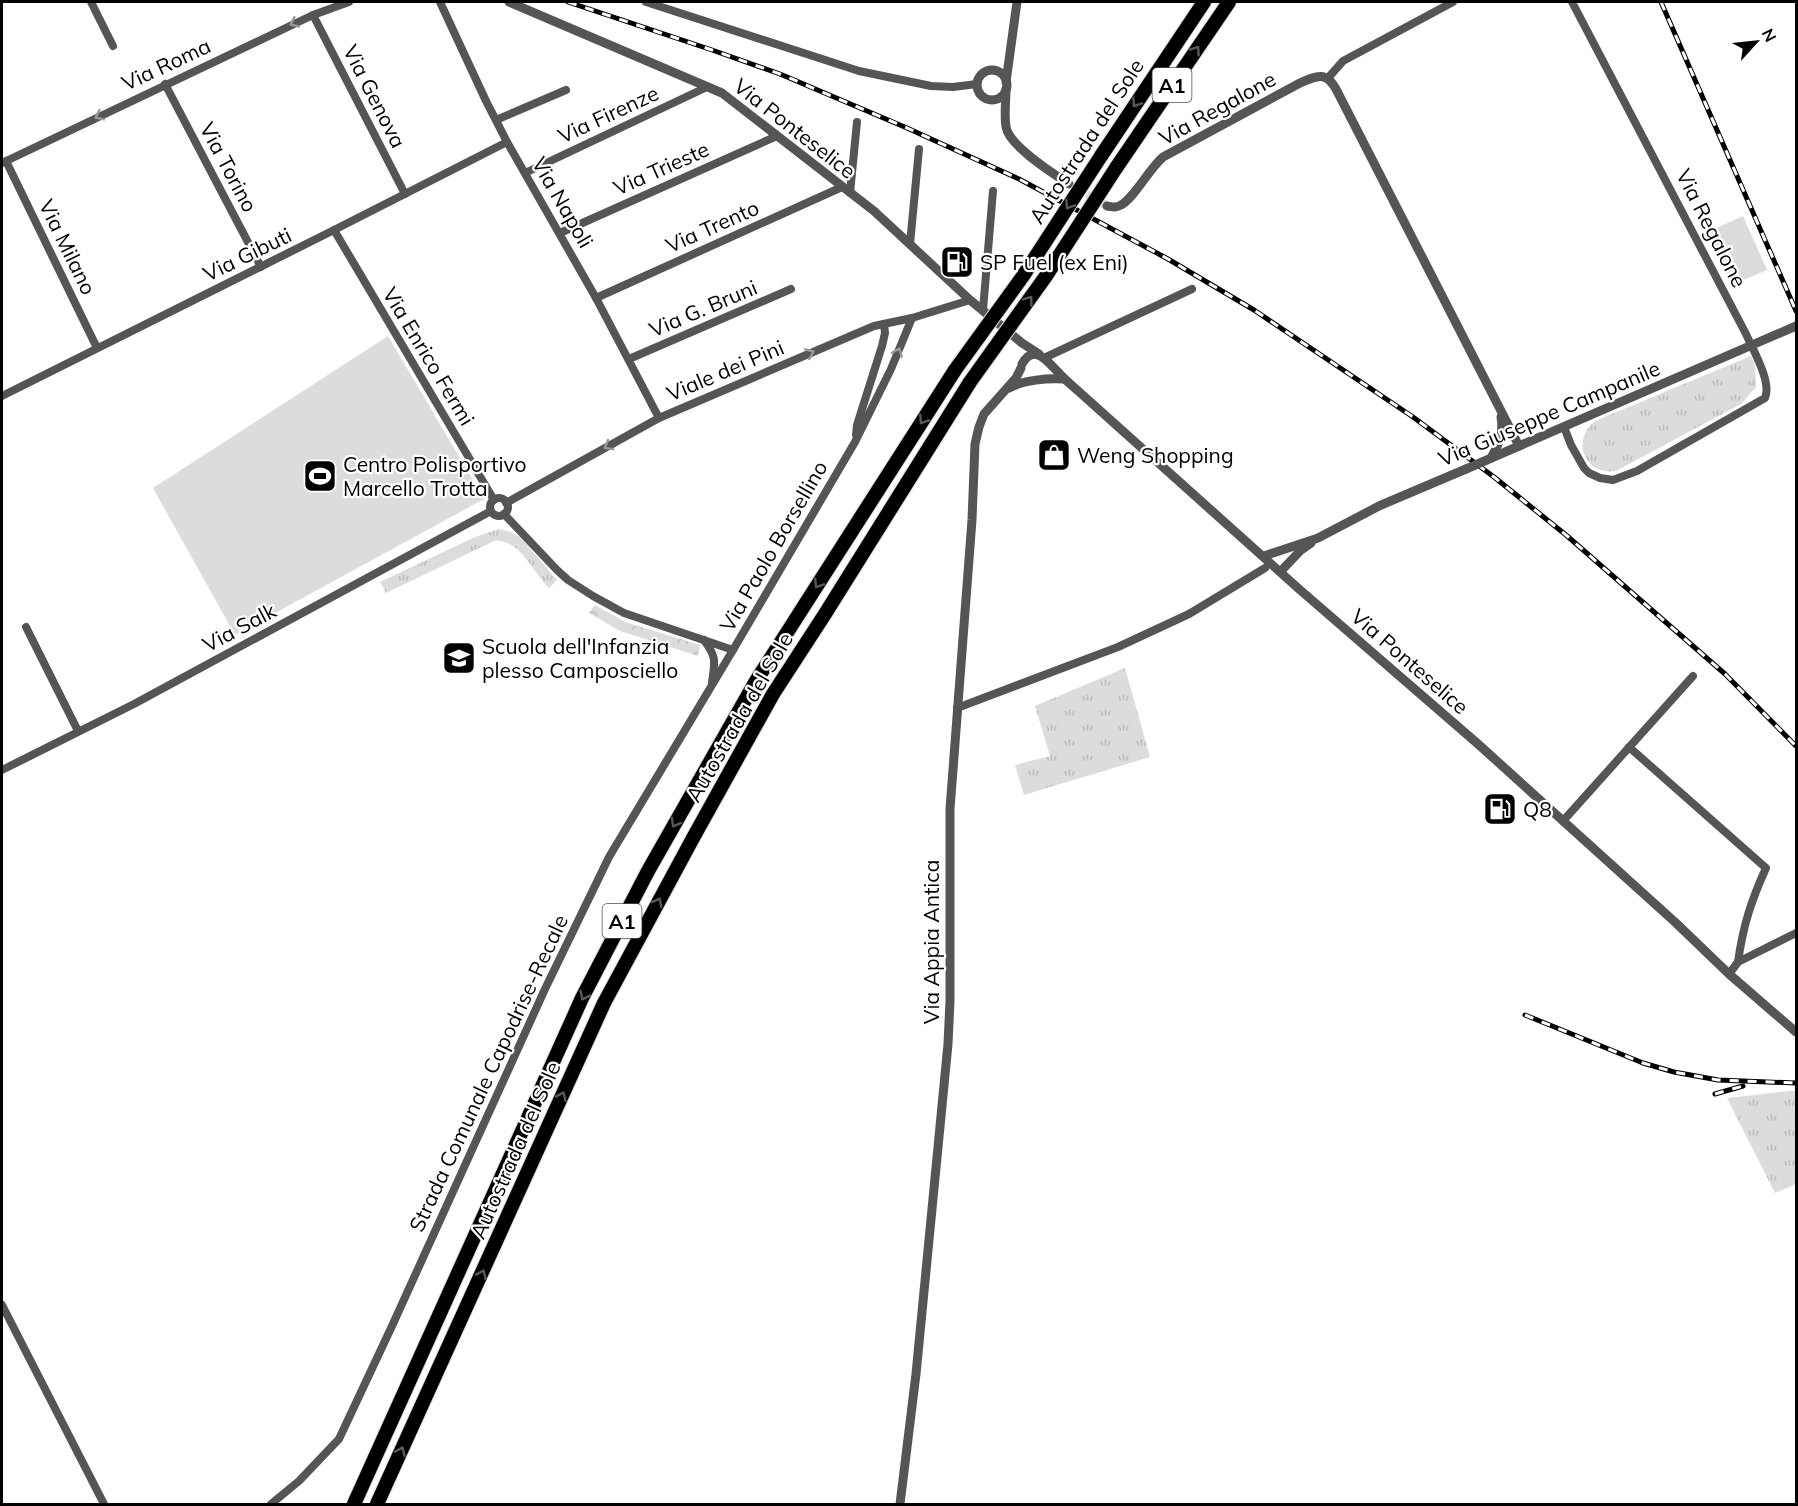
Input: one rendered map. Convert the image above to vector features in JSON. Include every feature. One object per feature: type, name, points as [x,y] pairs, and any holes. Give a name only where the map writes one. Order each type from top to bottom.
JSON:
[{"type":"highway","name":"Autostrada del Sole","points":[[354,1504],[582,998],[648,872],[756,681],[955,370],[1023,276],[1204,2]]},
{"type":"highway","name":"Autostrada del Sole","points":[[377,1504],[610,993],[773,694],[970,382],[1046,276],[1229,2]]},
{"type":"street","points":[[91,2],[113,46]]},
{"type":"street","name":"Via Roma","points":[[4,162],[313,15],[349,2]]},
{"type":"street","name":"Via Napoli","points":[[440,2],[507,142],[596,298],[659,418]]},
{"type":"street","name":"Via Ponteselice","points":[[509,2],[722,93],[874,212],[970,300],[1019,341],[1044,358],[1064,379],[1563,821],[1729,974],[1797,1032]]},
{"type":"street","points":[[646,2],[859,71],[931,86],[953,87],[977,84]]},
{"type":"street","points":[[1017,2],[1006,86],[1006,129],[1013,142],[1069,184]]},
{"type":"street","points":[[1453,2],[1343,61],[1328,78],[1333,82],[1519,446]]},
{"type":"street","name":"Via Regalone","points":[[1564,427],[1584,468],[1589,473],[1606,480],[1623,477],[1637,471],[1765,398],[1767,394],[1764,375],[1746,334],[1572,2]]},
{"type":"street","name":"Via Genova","points":[[313,15],[405,194]]},
{"type":"street","points":[[1006,117],[1001,108],[979,93],[977,84],[981,75],[1009,59]]},
{"type":"street","points":[[987,99],[999,98],[1006,86],[1003,75],[990,70]]},
{"type":"street","name":"Via Regalone","points":[[1107,206],[1114,208],[1127,201],[1163,157],[1300,83],[1315,76],[1328,78]]},
{"type":"street","name":"Via Torino","points":[[165,84],[261,267]]},
{"type":"street","name":"Via Firenze","points":[[525,173],[707,87]]},
{"type":"street","points":[[496,120],[566,90]]},
{"type":"street","points":[[846,190],[857,122]]},
{"type":"street","name":"Via Trieste","points":[[560,233],[777,136]]},
{"type":"street","name":"Via Gibuti","points":[[2,396],[507,142]]},
{"type":"street","points":[[909,244],[919,149]]},
{"type":"street","name":"Via Milano","points":[[4,162],[97,348]]},
{"type":"street","name":"Via Trento","points":[[596,298],[846,190]]},
{"type":"street","points":[[983,310],[993,191]]},
{"type":"street","name":"Via Enrico Fermi","points":[[334,230],[494,500]]},
{"type":"street","points":[[1044,358],[1192,289]]},
{"type":"street","name":"Via G. Bruni","points":[[629,359],[791,290]]},
{"type":"street","name":"Viale dei Pini","points":[[506,503],[659,418],[873,326],[912,318],[970,300]]},
{"type":"street","name":"Via Paolo Borsellino","points":[[504,514],[557,570],[593,596],[624,613],[733,650],[855,442],[891,369],[912,318]]},
{"type":"street","name":"Via Paolo Borsellino","points":[[855,442],[857,425],[882,346],[885,333],[884,324]]},
{"type":"street","name":"Via Giuseppe Campanile","points":[[1281,572],[1302,550],[1318,538],[1379,506],[1797,326]]},
{"type":"street","points":[[1019,341],[1023,354],[1021,366],[1024,377],[1036,381]]},
{"type":"street","points":[[1021,366],[1027,356],[1036,354],[1044,358],[1049,366],[1047,374],[1036,381]]},
{"type":"street","name":"Via Appia Antica","points":[[900,1504],[916,1374],[948,1044],[950,809],[972,520],[975,444],[984,414],[1016,378],[1021,366]]},
{"type":"street","points":[[1006,389],[1016,384],[1064,379]]},
{"type":"street","points":[[1491,458],[1501,438],[1502,426],[1498,406]]},
{"type":"street","points":[[501,499],[506,503],[507,510],[504,514],[497,515],[491,511],[491,504],[494,500],[501,499]]},
{"type":"street","name":"Via Salk","points":[[2,770],[134,704],[491,511]]},
{"type":"street","name":"Via Giuseppe Campanile","points":[[1264,556],[1318,538]]},
{"type":"street","points":[[957,708],[1119,647],[1189,614],[1265,568]]},
{"type":"street","points":[[26,627],[78,731]]},
{"type":"street","points":[[703,639],[713,652],[715,664],[711,686]]},
{"type":"street","name":"Strada Comunale Capodrise-Recale","points":[[271,1504],[299,1481],[339,1439],[545,989],[609,857],[733,650]]},
{"type":"street","points":[[1563,821],[1693,676]]},
{"type":"street","points":[[1629,747],[1766,868],[1752,898],[1742,931],[1738,962]]},
{"type":"street","points":[[1729,974],[1738,962],[1797,933]]},
{"type":"street","points":[[2,1305],[104,1504]]},
{"type":"green space","points":[[1743,216],[1767,270],[1732,285],[1708,232]]},
{"type":"green space","name":"Centro Polisportivo Marcello Trotta","points":[[388,336],[484,499],[235,635],[153,488]]},
{"type":"green space","points":[[1751,356],[1755,365],[1756,387],[1741,404],[1616,471],[1605,471],[1589,463],[1582,447],[1583,438],[1587,429],[1595,421]]},
{"type":"green space","points":[[499,529],[520,537],[557,580],[549,588],[525,557],[503,541],[494,541],[386,593],[380,582],[475,537]]},
{"type":"green space","points":[[595,605],[625,622],[700,645],[698,656],[620,631],[589,613]]},
{"type":"green space","points":[[1125,668],[1150,757],[1024,795],[1015,765],[1050,756],[1035,706]]},
{"type":"green space","points":[[1796,1091],[1796,1184],[1775,1193],[1727,1098]]},
{"type":"tunnel","points":[[1075,188],[1107,206]]},
{"type":"railway","points":[[568,2],[780,74],[907,128],[1019,179],[1168,259],[1254,310],[1413,417],[1494,477],[1566,535],[1725,674],[1796,746]]},
{"type":"railway","points":[[1661,2],[1796,311]]},
{"type":"railway","points":[[1525,1015],[1643,1063],[1674,1072],[1718,1080],[1796,1083]]},
{"type":"railway","points":[[1715,1094],[1743,1086]]},
{"type":"place","name":"SP Fuel (ex Eni)","points":[[957,262]]},
{"type":"place","name":"Weng Shopping","points":[[1054,455]]},
{"type":"place","name":"Centro Polisportivo Marcello Trotta","points":[[320,476]]},
{"type":"place","name":"Scuola dell'Infanzia plesso Camposciello","points":[[459,658]]},
{"type":"place","name":"Q8","points":[[1500,809]]}]
